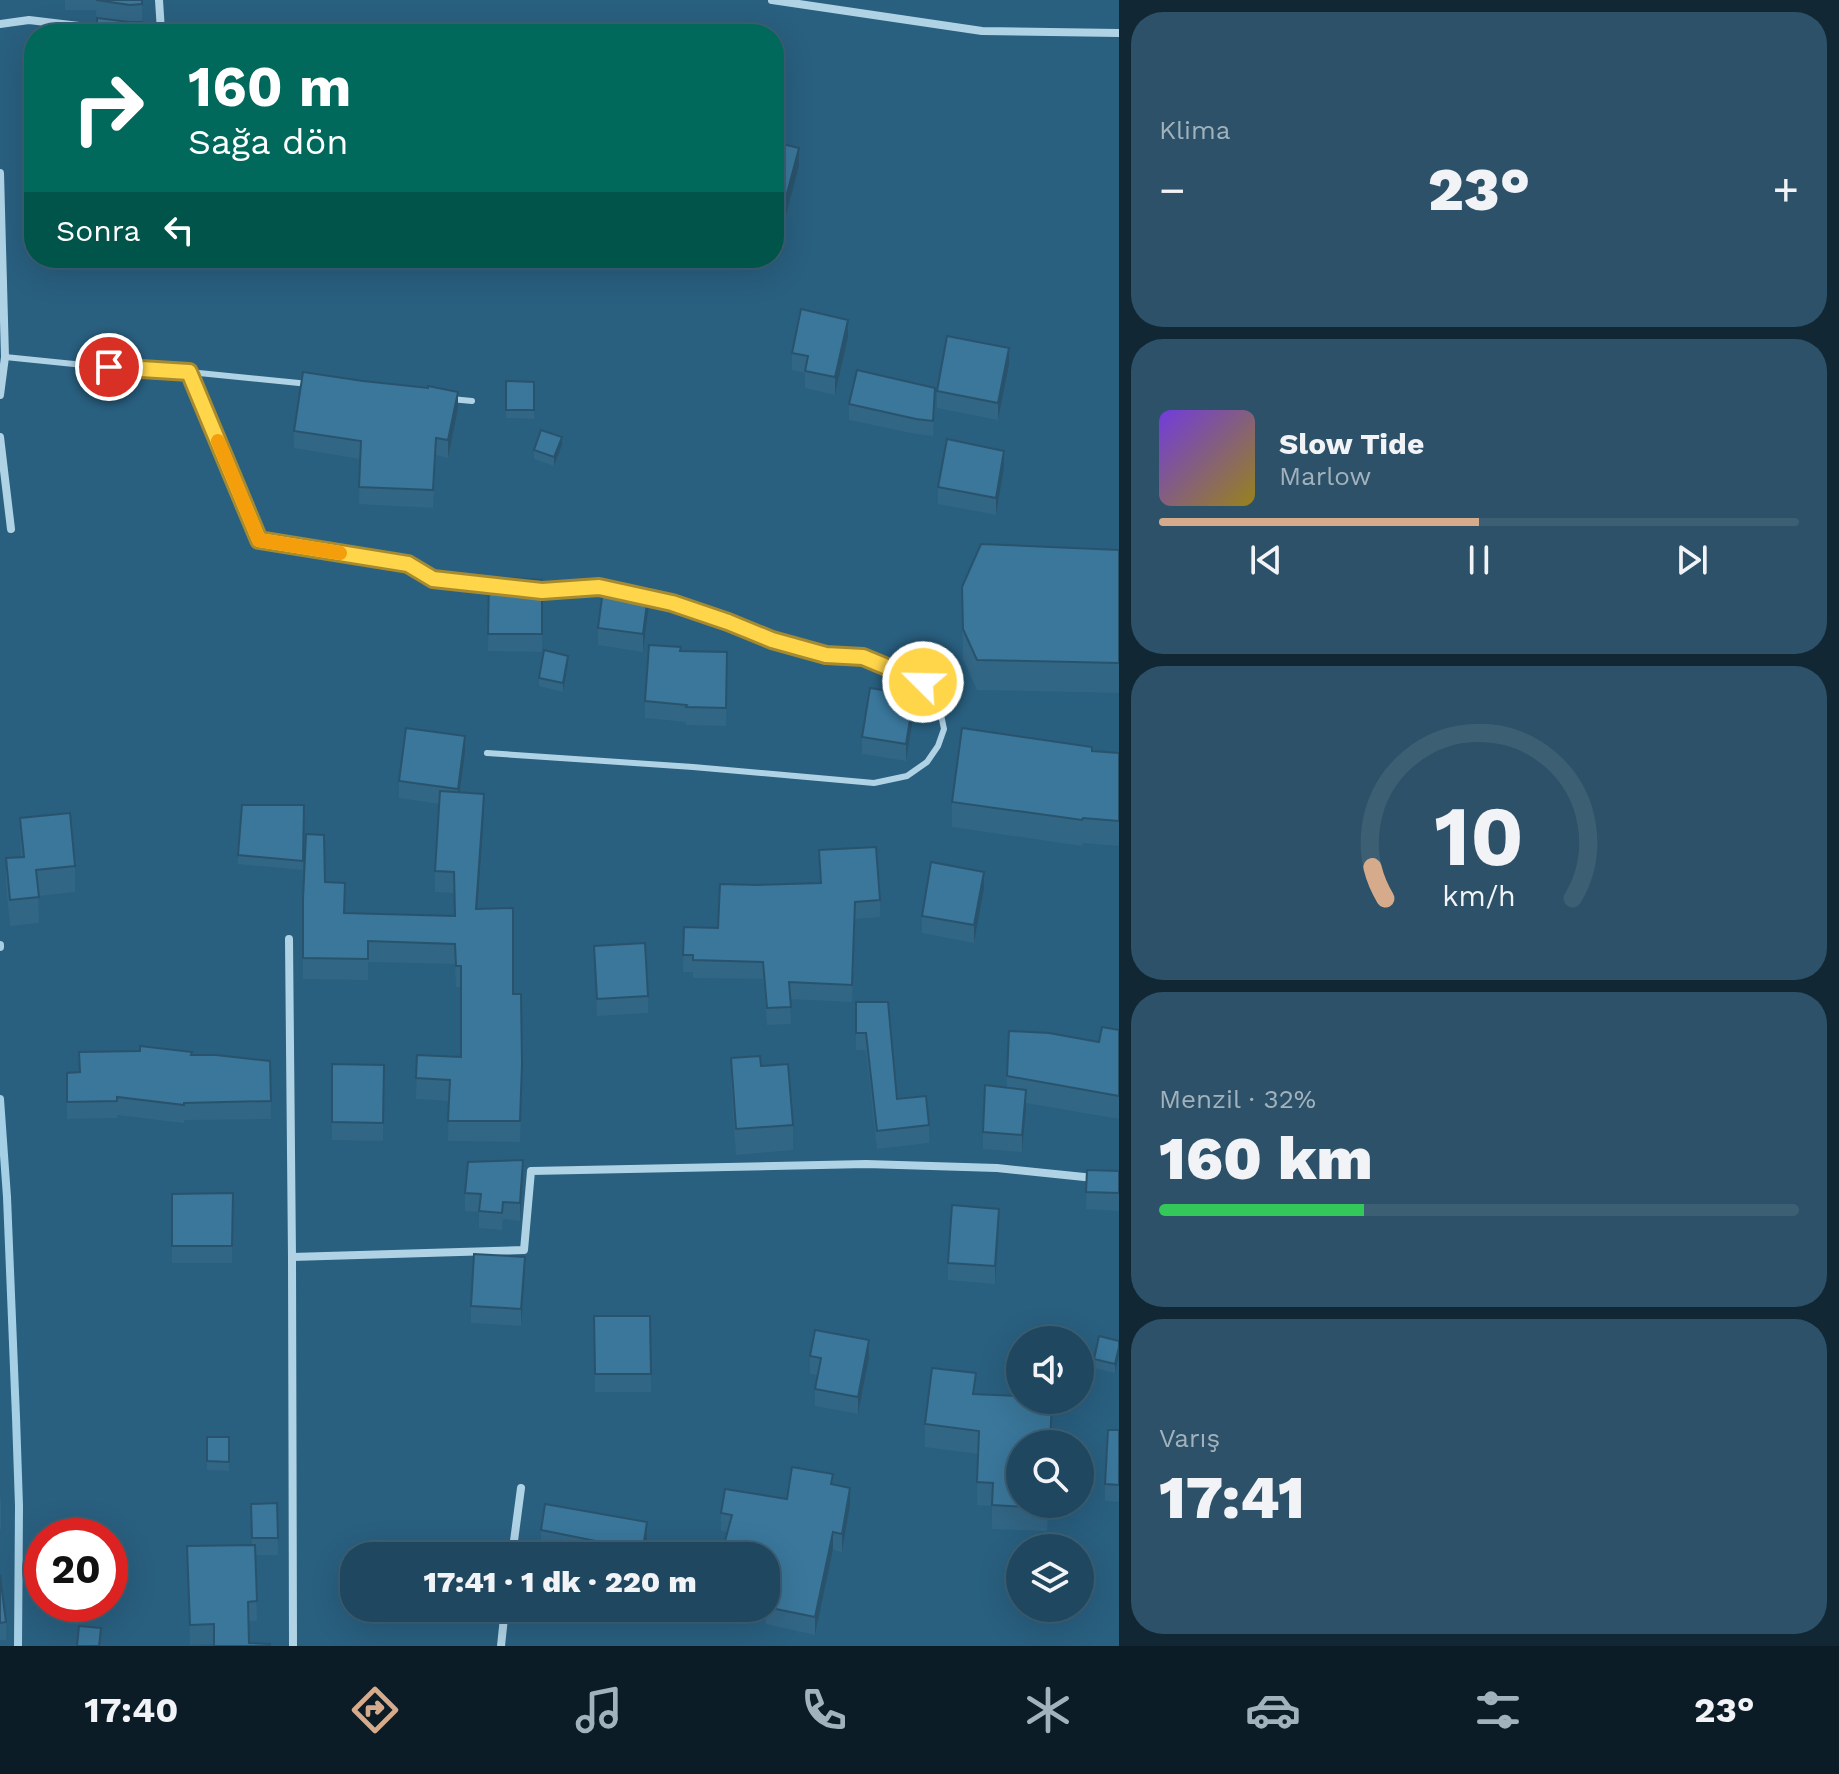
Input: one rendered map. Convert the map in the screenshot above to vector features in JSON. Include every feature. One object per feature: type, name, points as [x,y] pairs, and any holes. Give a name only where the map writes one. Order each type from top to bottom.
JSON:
[{"type":"street","points":[[159,0],[161,24]]},
{"type":"street","points":[[772,0],[982,31],[1119,33]]},
{"type":"street","points":[[0,24],[29,20],[61,24]]},
{"type":"street","points":[[0,176],[5,357],[0,395]]},
{"type":"street","points":[[0,437],[11,529]]},
{"type":"street","points":[[289,939],[293,1646]]},
{"type":"street","points":[[292,1257],[524,1250],[531,1171],[866,1164],[997,1168],[1104,1179]]},
{"type":"street","points":[[514,1542],[521,1488]]},
{"type":"street","points":[[501,1646],[504,1622]]},
{"type":"lane","points":[[5,357],[315,385]]},
{"type":"lane","points":[[189,372],[259,540],[408,564],[433,579],[502,586]]},
{"type":"lane","points":[[440,398],[472,401]]},
{"type":"lane","points":[[529,589],[599,587],[614,590]]},
{"type":"lane","points":[[487,753],[874,783],[907,776],[927,762],[938,746],[944,729],[939,705],[923,682],[863,657],[826,655],[643,596]]},
{"type":"building","points":[[96,0],[142,0],[142,4],[130,5]]},
{"type":"building","points":[[97,18],[142,22],[142,24],[97,24]]},
{"type":"building","points":[[784,144],[799,148],[784,205]]},
{"type":"building","points":[[801,309],[848,320],[835,377],[805,371],[808,356],[792,353]]},
{"type":"building","points":[[947,336],[1009,348],[998,403],[937,391]]},
{"type":"building","points":[[857,370],[935,388],[933,421],[849,404]]},
{"type":"building","points":[[303,372],[458,392],[448,440],[436,438],[433,490],[359,487],[361,441],[294,431]]},
{"type":"building","points":[[506,381],[534,382],[534,410],[506,410]]},
{"type":"building","points":[[541,430],[562,437],[554,457],[534,450]]},
{"type":"building","points":[[947,439],[1004,451],[996,498],[938,487]]},
{"type":"building","points":[[981,544],[1119,550],[1119,663],[977,660],[963,629],[962,587]]},
{"type":"building","points":[[489,577],[542,580],[542,634],[488,634]]},
{"type":"building","points":[[604,582],[649,588],[643,634],[598,628]]},
{"type":"building","points":[[649,645],[681,647],[680,651],[727,652],[726,708],[686,707],[645,701]]},
{"type":"building","points":[[544,650],[568,656],[563,683],[539,678]]},
{"type":"building","points":[[870,688],[914,695],[906,744],[862,737]]},
{"type":"building","points":[[406,728],[465,736],[458,789],[399,781]]},
{"type":"building","points":[[962,728],[1119,753],[1119,821],[1082,820],[952,802]]},
{"type":"building","points":[[440,791],[484,794],[476,909],[513,908],[513,994],[521,994],[520,1121],[448,1121],[450,1080],[416,1078],[417,1055],[461,1057],[461,966],[456,966],[455,944],[368,941],[368,959],[303,958],[306,834],[324,835],[325,882],[345,883],[344,913],[455,916],[454,872],[435,871]]},
{"type":"building","points":[[242,805],[304,805],[303,861],[238,855]]},
{"type":"building","points":[[70,813],[75,866],[36,870],[39,897],[10,900],[6,858],[24,857],[20,818]]},
{"type":"building","points":[[876,847],[880,900],[855,902],[852,985],[789,982],[791,1007],[767,1008],[763,962],[693,960],[693,955],[683,955],[684,927],[718,928],[720,884],[821,883],[819,850]]},
{"type":"building","points":[[931,862],[984,872],[974,925],[922,916]]},
{"type":"building","points":[[645,943],[648,996],[597,999],[594,946]]},
{"type":"building","points":[[856,1002],[888,1002],[897,1099],[926,1096],[929,1125],[877,1131],[866,1033],[856,1033]]},
{"type":"building","points":[[1102,1027],[1119,1030],[1119,1096],[1007,1076],[1009,1031],[1049,1033],[1099,1042]]},
{"type":"building","points":[[140,1046],[192,1052],[191,1055],[270,1061],[271,1101],[184,1105],[117,1097],[117,1101],[67,1102],[67,1073],[80,1072],[79,1052],[140,1051]]},
{"type":"building","points":[[760,1056],[761,1066],[788,1064],[793,1125],[736,1129],[731,1058]]},
{"type":"building","points":[[332,1064],[384,1065],[383,1123],[332,1122]]},
{"type":"building","points":[[985,1085],[1026,1090],[1022,1135],[983,1132]]},
{"type":"building","points":[[523,1160],[520,1203],[503,1202],[502,1213],[479,1211],[481,1194],[465,1193],[468,1162]]},
{"type":"building","points":[[1087,1170],[1119,1171],[1119,1193],[1086,1192]]},
{"type":"building","points":[[233,1193],[232,1246],[172,1246],[172,1194]]},
{"type":"building","points":[[952,1205],[999,1209],[995,1266],[948,1263]]},
{"type":"building","points":[[474,1254],[525,1257],[521,1309],[471,1306]]},
{"type":"building","points":[[594,1316],[650,1316],[651,1374],[595,1374]]},
{"type":"building","points":[[815,1330],[869,1340],[858,1397],[815,1389],[821,1358],[810,1356]]},
{"type":"building","points":[[1099,1336],[1119,1341],[1115,1364],[1094,1359]]},
{"type":"building","points":[[932,1368],[976,1373],[973,1394],[1006,1395],[1006,1414],[1051,1414],[1051,1430],[1006,1430],[1006,1506],[992,1505],[993,1483],[977,1482],[979,1431],[925,1424]]},
{"type":"building","points":[[1108,1430],[1119,1430],[1119,1485],[1105,1484]]},
{"type":"building","points":[[207,1437],[229,1437],[229,1462],[207,1461]]},
{"type":"building","points":[[792,1467],[833,1474],[831,1484],[850,1488],[842,1534],[833,1532],[815,1617],[780,1610],[780,1542],[725,1542],[732,1515],[721,1513],[725,1489],[787,1499]]},
{"type":"building","points":[[277,1503],[278,1538],[252,1538],[251,1504]]},
{"type":"building","points":[[545,1504],[647,1522],[644,1542],[596,1542],[541,1530]]},
{"type":"building","points":[[255,1545],[257,1601],[248,1602],[249,1643],[270,1646],[214,1646],[214,1624],[190,1625],[187,1546]]},
{"type":"building","points":[[0,1575],[6,1622],[0,1623]]},
{"type":"building","points":[[79,1626],[101,1628],[99,1646],[77,1646]]},
{"type":"waterway","points":[[0,1099],[7,1197],[19,1506],[18,1646]]},
{"type":"slow traffic","points":[[218,441],[259,540],[340,553]]},
{"type":"route","points":[[109,367],[189,372],[259,540],[408,564],[433,579],[542,591],[599,587],[672,603],[772,640],[826,655],[863,657],[923,682]]}]
